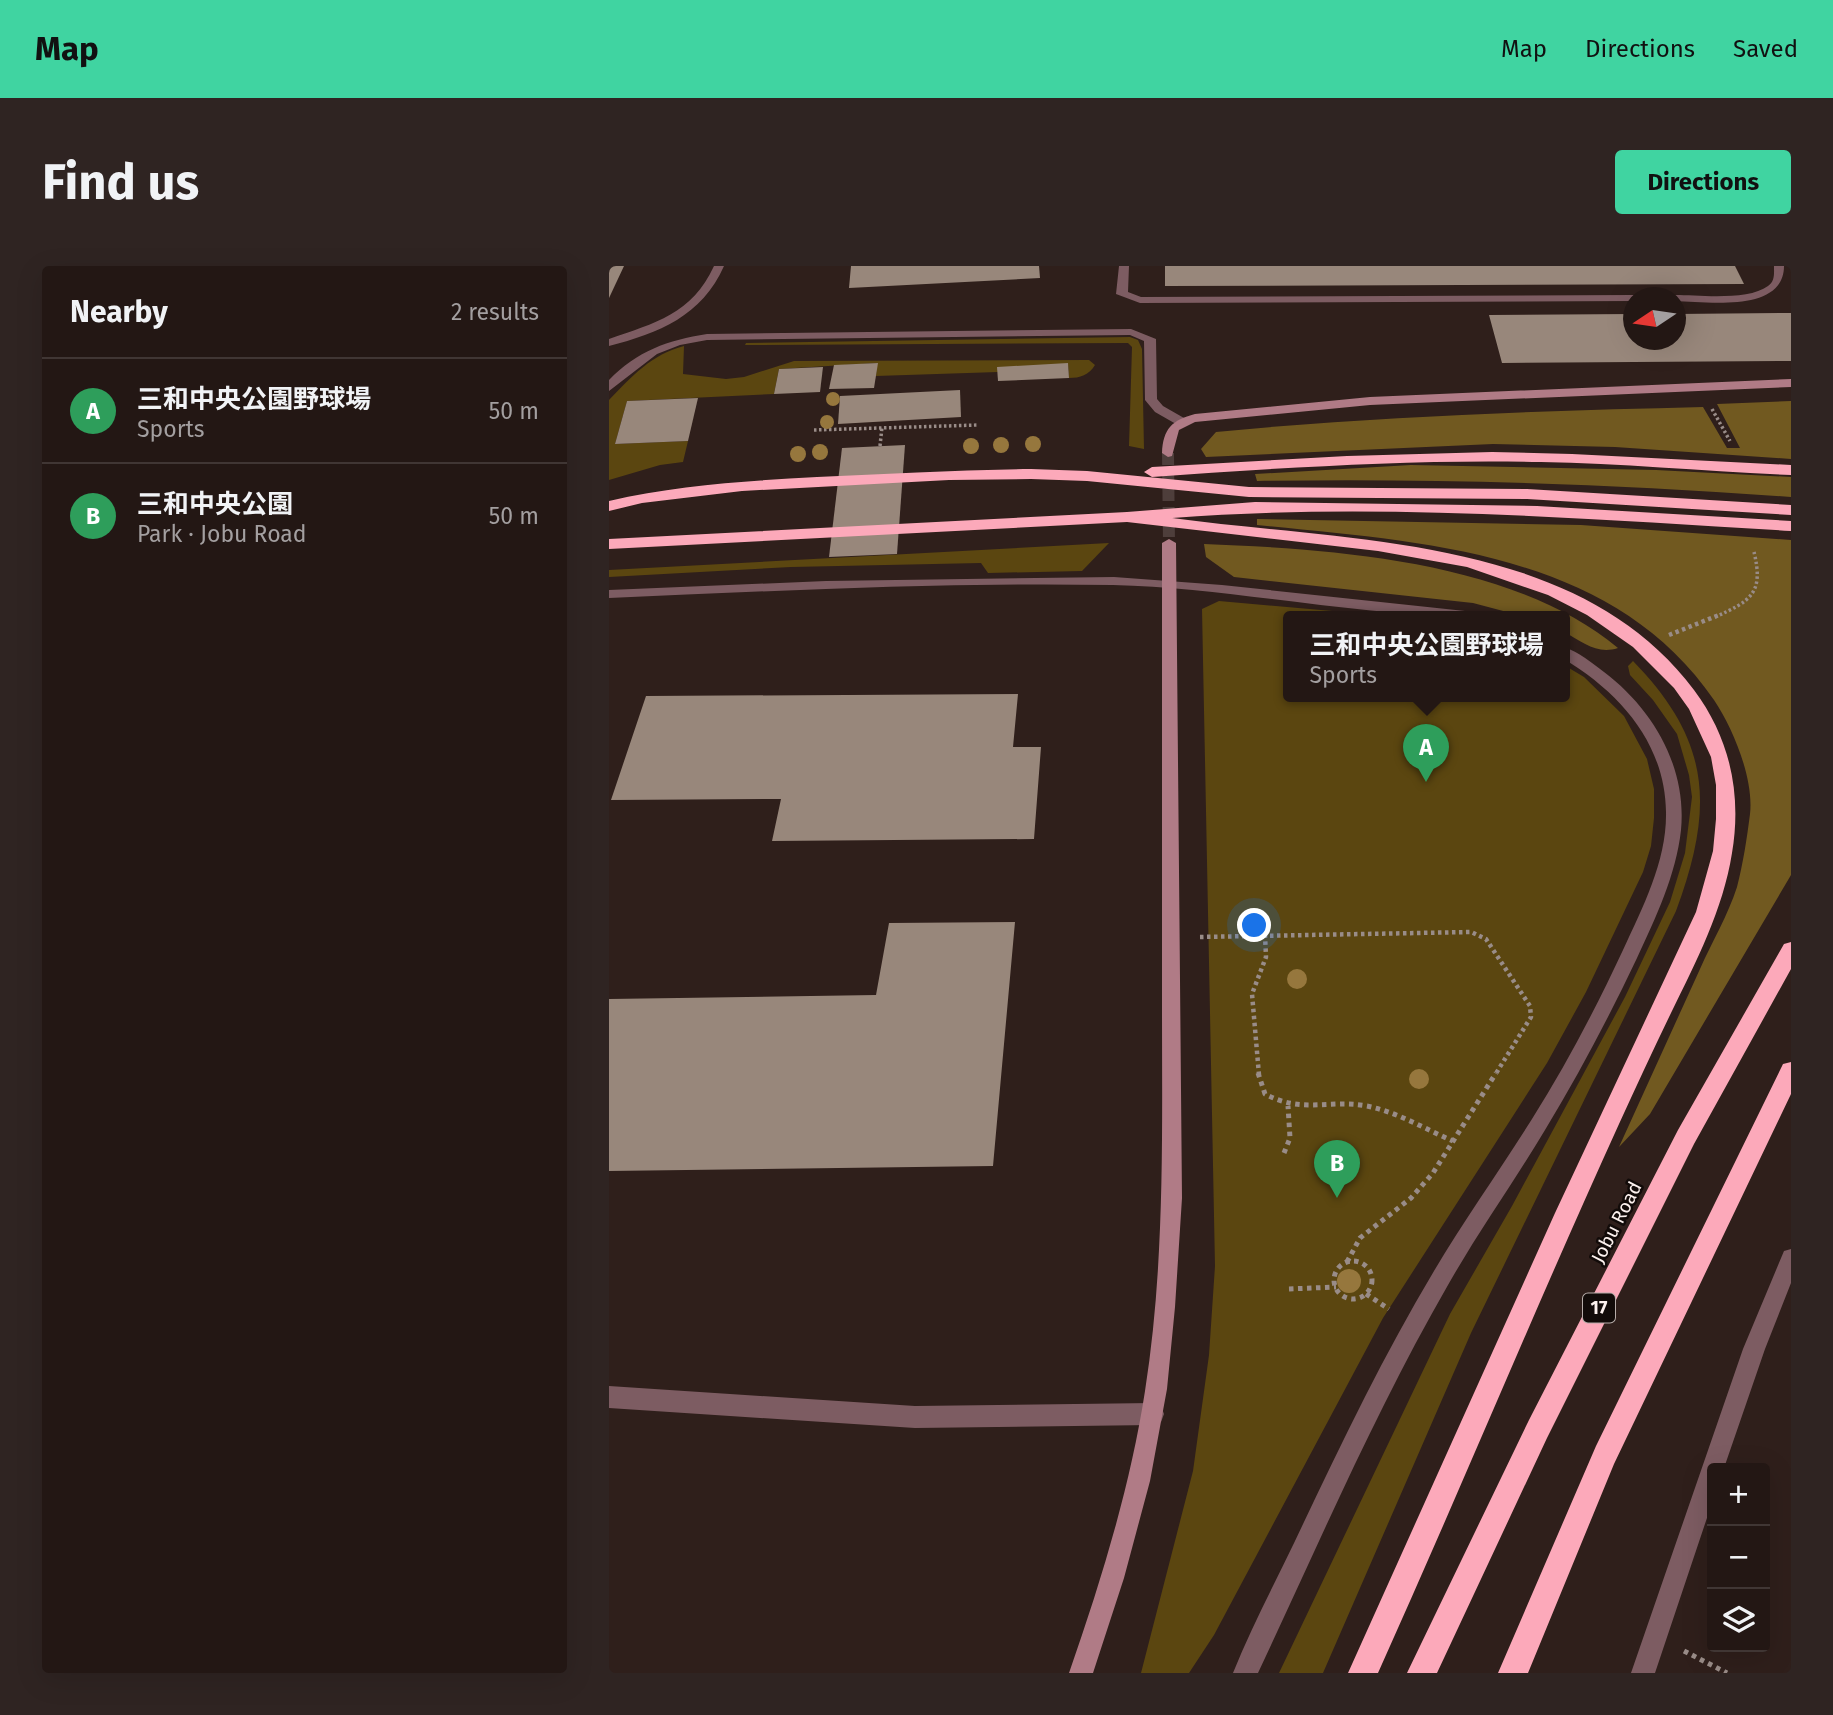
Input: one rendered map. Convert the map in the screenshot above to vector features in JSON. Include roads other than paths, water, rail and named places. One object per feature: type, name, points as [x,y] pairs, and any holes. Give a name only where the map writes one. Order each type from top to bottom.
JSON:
[{"type":"highway","points":[[609,500],[742,486],[909,477],[1087,476],[1333,460],[1472,457],[1597,459],[1791,470]]},
{"type":"highway","points":[[1087,476],[1249,492],[1527,494],[1791,510]]},
{"type":"highway","points":[[609,506],[642,498]]},
{"type":"highway","points":[[609,546],[865,529],[1128,517],[1255,507],[1425,508],[1631,515],[1791,526]]},
{"type":"highway","points":[[1128,517],[1409,552],[1474,565],[1556,593],[1616,626],[1661,662],[1698,709],[1712,734],[1725,781],[1725,848],[1706,918],[1590,1163],[1363,1673]]},
{"type":"highway","name":"Jobu Road","points":[[1422,1673],[1538,1429],[1686,1137],[1791,950]]},
{"type":"highway","points":[[1513,1673],[1605,1455],[1791,1072]]},
{"type":"street","points":[[609,343],[664,323],[695,305],[713,285],[719,266]]},
{"type":"street","points":[[1125,266],[1122,294],[1127,298],[1140,300],[1623,298]]},
{"type":"street","points":[[1686,298],[1764,295],[1777,287],[1781,274],[1779,266]]},
{"type":"street","points":[[609,387],[624,370],[649,352],[680,341],[708,337],[1131,332],[1150,339],[1150,395],[1154,405],[1180,421]]},
{"type":"street","points":[[1168,453],[1170,431],[1180,421],[1310,405],[1791,383]]},
{"type":"street","points":[[1081,1673],[1106,1603],[1153,1413],[1172,1198],[1170,543]]},
{"type":"street","points":[[609,594],[826,585],[1075,581],[1171,584],[1419,611]]},
{"type":"street","points":[[1245,1673],[1369,1417],[1440,1279],[1551,1104],[1604,1009],[1668,864],[1674,810],[1672,790],[1660,749],[1635,709],[1616,688],[1570,656]]},
{"type":"street","points":[[1715,1463],[1754,1349],[1791,1258]]},
{"type":"street","points":[[610,1403],[915,1417],[1153,1413]]},
{"type":"street","points":[[1643,1673],[1707,1487]]},
{"type":"tunnel","points":[[1168,453],[1169,543]]},
{"type":"place","name":"三和中央公園野球場","points":[[1426,782]]},
{"type":"place","name":"三和中央公園","points":[[1337,1198]]}]
